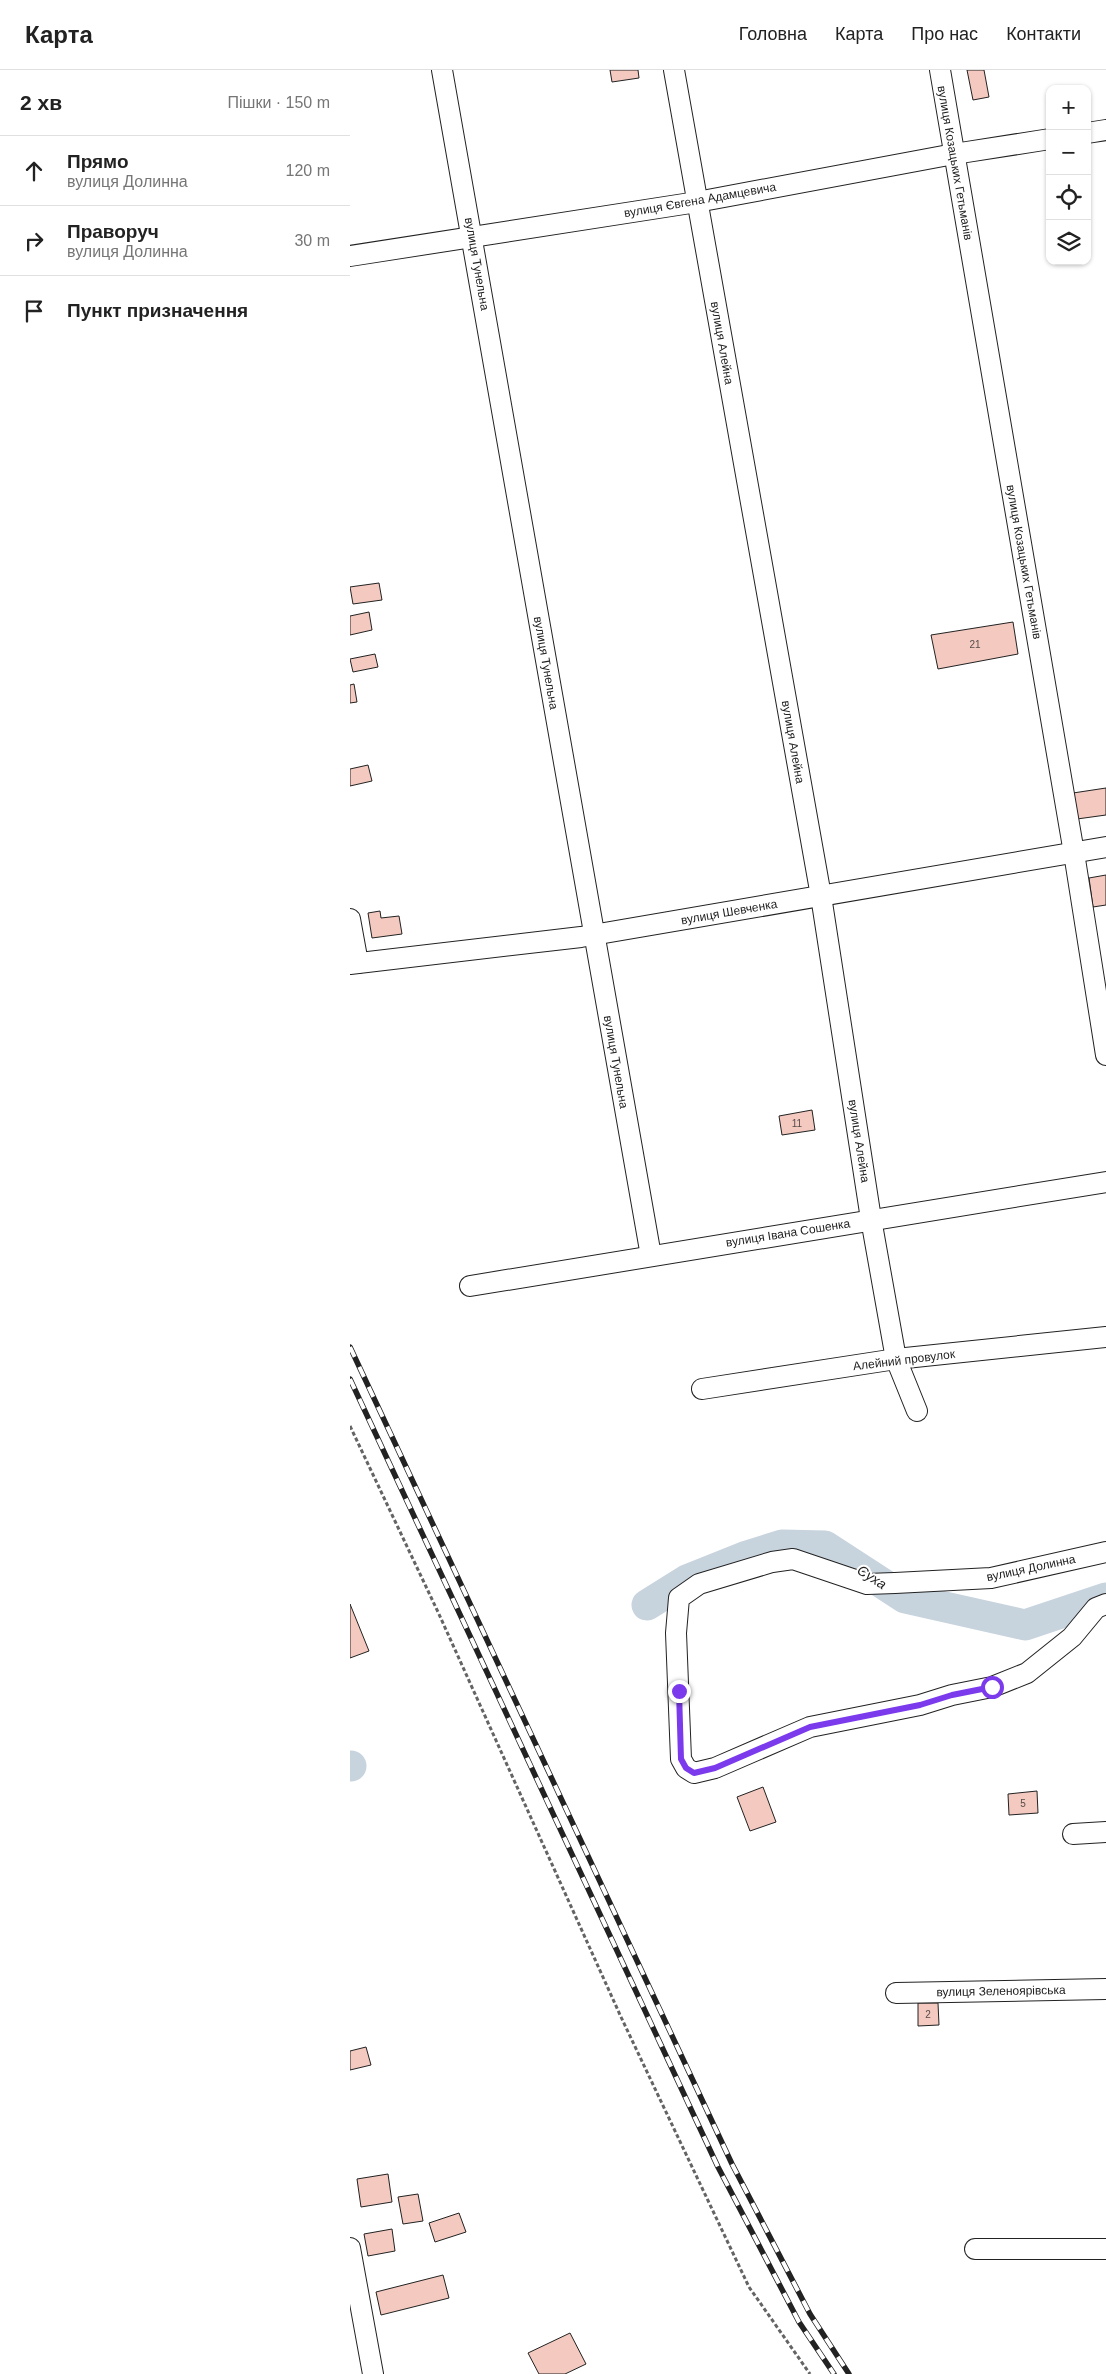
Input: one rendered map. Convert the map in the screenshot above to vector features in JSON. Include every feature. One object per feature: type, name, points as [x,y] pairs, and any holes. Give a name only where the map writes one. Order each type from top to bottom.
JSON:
[{"type":"street","name":"вулиця Тунельна","points":[[442,70],[651,1256]]},
{"type":"street","name":"вулиця Алейна","points":[[674,70],[821,896],[871,1219],[896,1359],[917,1411]]},
{"type":"street","name":"вулиця Козацьких Гетьманів","points":[[940,70],[1074,853],[1106,1055]]},
{"type":"street","points":[[1091,132],[1106,130]]},
{"type":"street","name":"вулиця Євгена Адамцевича","points":[[350,256],[696,202],[954,154],[1046,140]]},
{"type":"street","name":"вулиця Шевченка","points":[[354,964],[593,934],[1106,847]]},
{"type":"street","points":[[350,919],[354,964]]},
{"type":"street","name":"вулиця Івана Сошенка","points":[[470,1286],[1106,1182]]},
{"type":"street","name":"Алейний провулок","points":[[702,1389],[896,1359],[1106,1337]]},
{"type":"street","name":"вулиця Долинна","points":[[1106,1552],[991,1578],[867,1584],[793,1559],[772,1562],[699,1584],[679,1598],[676,1633],[678,1729],[681,1759],[686,1768],[694,1773],[715,1768],[810,1727],[920,1705],[952,1695],[992,1687],[1027,1673],[1072,1637],[1096,1608],[1106,1604]]},
{"type":"street","points":[[1073,1834],[1106,1832]]},
{"type":"street","name":"вулиця Зеленоярівська","points":[[896,1993],[1106,1989]]},
{"type":"street","points":[[350,2248],[373,2374]]},
{"type":"street","points":[[975,2249],[1106,2249]]},
{"type":"path","points":[[350,1426],[438,1612],[621,2017],[749,2288],[810,2374]]},
{"type":"building","points":[[610,70],[638,70],[639,78],[612,82]]},
{"type":"building","points":[[967,70],[984,70],[989,97],[973,100]]},
{"type":"building","points":[[379,583],[382,600],[353,604],[350,587]]},
{"type":"building","points":[[369,612],[372,630],[350,635],[350,616]]},
{"type":"building","points":[[1013,622],[1018,654],[938,669],[931,635]]},
{"type":"building","points":[[375,654],[378,667],[353,672],[350,659]]},
{"type":"building","points":[[354,684],[357,702],[350,703],[350,685]]},
{"type":"building","points":[[368,765],[372,781],[350,786],[350,769]]},
{"type":"building","points":[[1106,788],[1106,815],[1077,819],[1073,793]]},
{"type":"building","points":[[1106,875],[1106,905],[1093,907],[1089,878]]},
{"type":"building","points":[[380,911],[381,918],[399,916],[402,934],[372,938],[368,913]]},
{"type":"building","points":[[812,1110],[815,1130],[782,1135],[779,1116]]},
{"type":"building","points":[[350,1604],[369,1651],[350,1658]]},
{"type":"building","points":[[763,1787],[776,1822],[750,1831],[737,1797]]},
{"type":"building","points":[[1037,1791],[1038,1813],[1009,1815],[1008,1794]]},
{"type":"building","points":[[918,2003],[938,2003],[939,2025],[918,2026]]},
{"type":"building","points":[[366,2047],[371,2065],[350,2070],[350,2051]]},
{"type":"building","points":[[388,2174],[392,2202],[361,2207],[357,2179]]},
{"type":"building","points":[[418,2194],[423,2221],[403,2224],[398,2197]]},
{"type":"building","points":[[459,2213],[466,2232],[435,2242],[429,2223]]},
{"type":"building","points":[[392,2229],[395,2251],[368,2256],[364,2234]]},
{"type":"building","points":[[443,2275],[449,2298],[381,2315],[376,2292]]},
{"type":"building","points":[[570,2333],[586,2364],[565,2374],[539,2374],[528,2353]]},
{"type":"waterway","name":"Суха","points":[[647,1605],[687,1580],[747,1556],[782,1545],[825,1546],[905,1598],[1025,1625],[1106,1598]]},
{"type":"railway","points":[[350,1347],[732,2164],[810,2314],[849,2374]]},
{"type":"railway","points":[[350,1379],[718,2167],[799,2322],[834,2374]]},
{"type":"route","points":[[679,1691],[678,1729],[681,1759],[686,1768],[694,1773],[715,1768],[810,1727],[920,1705],[952,1695],[992,1687]]}]
